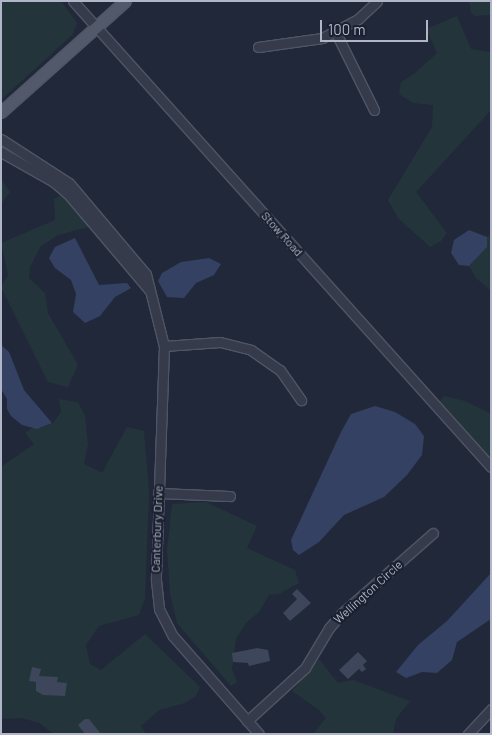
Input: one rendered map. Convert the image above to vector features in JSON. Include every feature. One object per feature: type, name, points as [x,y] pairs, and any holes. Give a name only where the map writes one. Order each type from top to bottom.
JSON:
[{"type":"main road","points":[[1,112],[125,1]]},
{"type":"street","name":"Stow Road","points":[[73,1],[491,467]]},
{"type":"street","points":[[258,47],[308,42],[336,33],[377,1]]},
{"type":"street","points":[[336,33],[374,110]]},
{"type":"street","name":"Canterbury Drive","points":[[1,139],[15,150],[59,174],[71,191],[126,254],[149,291],[164,346],[156,590],[162,617],[193,661],[259,734]]},
{"type":"street","name":"Canterbury Drive","points":[[1,152],[71,191]]},
{"type":"street","points":[[164,346],[220,342],[251,350],[280,370],[301,400]]},
{"type":"street","points":[[158,493],[230,496]]},
{"type":"street","name":"Wellington Circle","points":[[247,721],[306,668],[329,628],[342,613],[434,532]]},
{"type":"street","points":[[468,734],[491,709]]},
{"type":"shaded area","points":[[1,1],[61,1],[77,23],[73,34],[1,100]]},
{"type":"shaded area","points":[[469,1],[491,1],[491,15],[475,16],[471,13]]},
{"type":"shaded area","points":[[457,16],[471,49],[491,52],[491,110],[416,192],[447,233],[441,241],[430,247],[398,218],[388,200],[432,127],[433,105],[413,103],[399,94],[401,82],[415,73],[437,53],[426,29]]},
{"type":"shaded area","points":[[1,179],[10,192],[1,204]]},
{"type":"shaded area","points":[[63,194],[92,226],[58,235],[41,246],[30,267],[29,278],[45,293],[48,313],[78,365],[68,387],[48,382],[1,287],[8,275],[1,243],[55,220],[54,199]]},
{"type":"shaded area","points":[[491,234],[491,291],[476,278],[469,266],[487,247],[487,237]]},
{"type":"shaded area","points":[[444,396],[465,401],[491,414],[491,459],[440,401]]},
{"type":"shaded area","points":[[59,399],[78,402],[85,416],[88,444],[84,464],[102,473],[127,427],[144,431],[149,491],[145,599],[139,615],[99,626],[86,645],[90,664],[101,670],[145,634],[200,687],[196,696],[185,703],[159,710],[141,726],[146,734],[54,734],[39,723],[22,718],[1,719],[1,467],[34,444],[25,433],[33,427],[41,428],[53,423],[61,412]]},
{"type":"shaded area","points":[[206,502],[257,526],[247,548],[295,570],[299,583],[279,594],[269,595],[259,612],[246,623],[236,639],[232,669],[237,682],[231,686],[177,623],[170,593],[167,550],[172,504]]},
{"type":"shaded area","points":[[319,659],[338,683],[353,680],[410,701],[396,719],[393,734],[313,734],[326,718],[318,709],[292,691]]},
{"type":"water","points":[[469,230],[487,237],[487,247],[469,266],[459,265],[451,253],[454,240]]},
{"type":"water","points":[[75,238],[99,285],[127,283],[131,288],[115,297],[100,316],[85,323],[73,312],[76,294],[71,280],[55,268],[49,258],[55,247]]},
{"type":"water","points":[[209,258],[221,264],[214,275],[196,283],[184,298],[167,297],[158,281],[162,273],[181,262]]},
{"type":"water","points":[[1,345],[9,352],[24,390],[52,423],[37,429],[22,425],[11,416],[7,409],[7,399],[1,389]]},
{"type":"water","points":[[375,406],[395,412],[415,424],[424,436],[422,455],[407,475],[384,497],[344,515],[319,542],[299,555],[293,550],[291,540],[341,432],[351,414]]},
{"type":"water","points":[[491,573],[491,619],[457,642],[452,660],[437,673],[422,672],[406,678],[396,672],[418,645],[447,621]]},
{"type":"building","points":[[297,589],[311,603],[290,621],[283,613],[297,599],[292,594]]},
{"type":"building","points":[[257,648],[268,650],[270,661],[249,666],[248,663],[233,662],[232,653]]},
{"type":"building","points":[[358,652],[367,661],[363,665],[366,669],[362,672],[359,669],[348,679],[339,670]]},
{"type":"building","points":[[32,667],[41,669],[39,676],[58,677],[57,682],[67,683],[65,696],[43,695],[36,691],[36,682],[29,681]]},
{"type":"building","points":[[85,719],[89,719],[101,734],[85,734],[78,725]]}]
